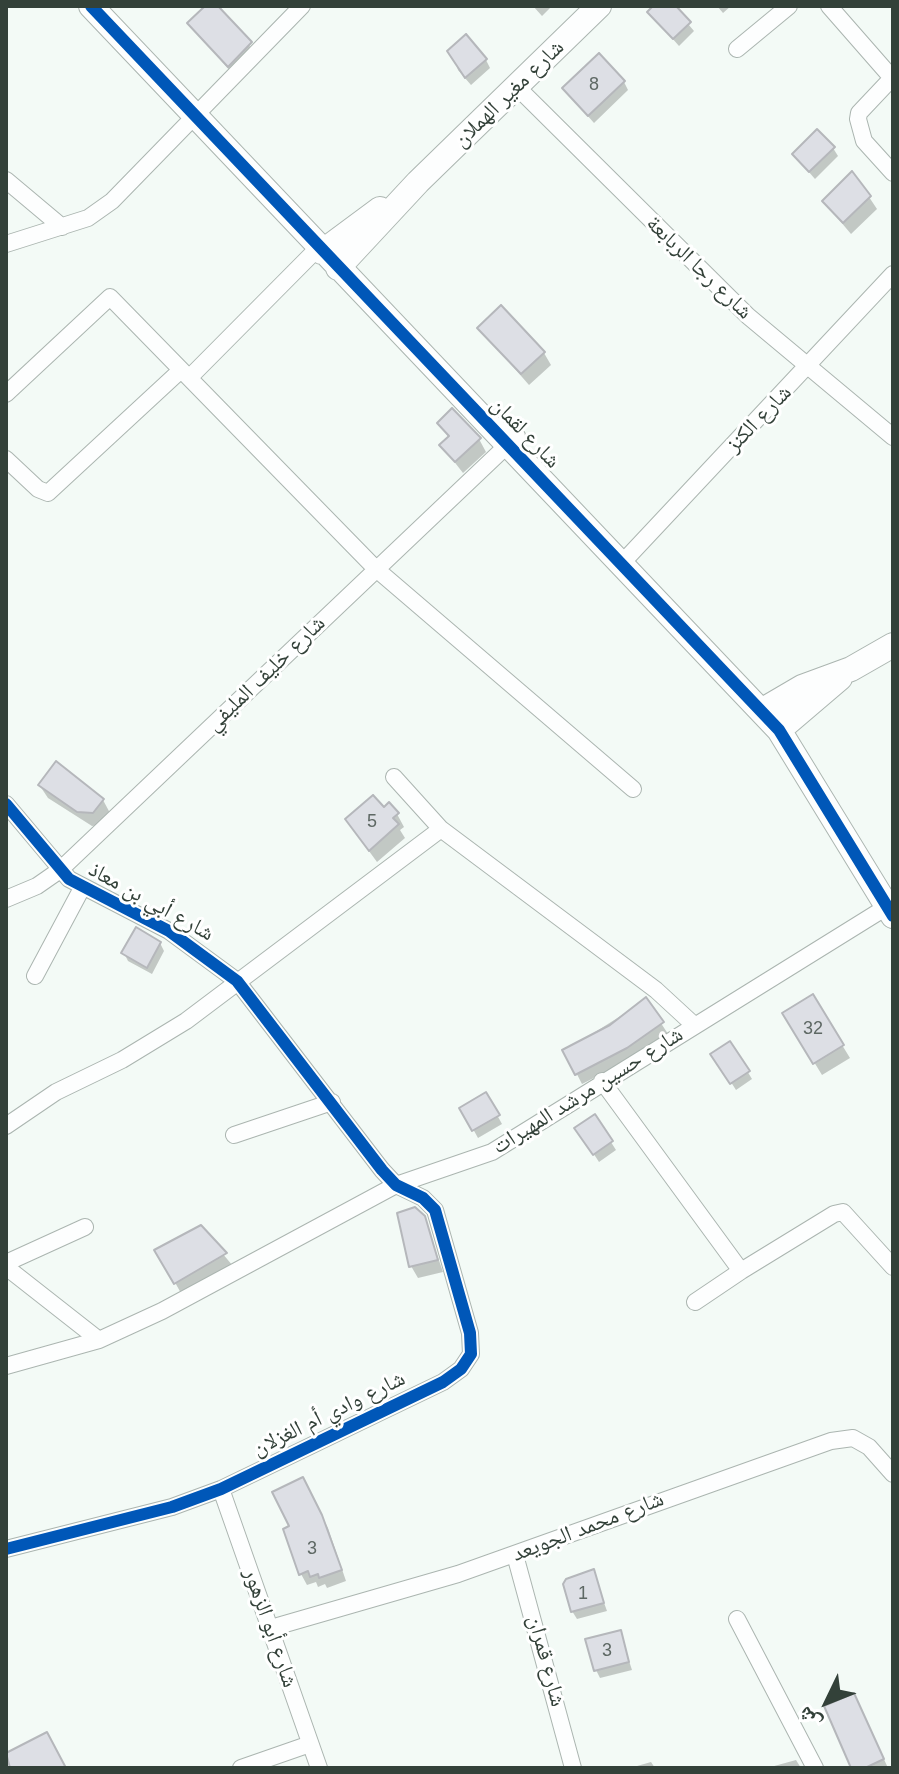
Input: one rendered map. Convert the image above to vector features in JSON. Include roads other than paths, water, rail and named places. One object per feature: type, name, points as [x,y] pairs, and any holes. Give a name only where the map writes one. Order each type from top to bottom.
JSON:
[{"type":"street","name":"شارع لقمان","points":[[91,6],[199,108]]},
{"type":"street","name":"شارع لقمان","points":[[110,6],[332,254],[627,557],[784,728],[892,903]]},
{"type":"street","points":[[6,244],[88,218],[112,201],[199,108],[302,6]]},
{"type":"street","name":"شارع مغير الهملان","points":[[332,254],[418,182],[599,6]]},
{"type":"street","points":[[737,49],[789,6]]},
{"type":"street","points":[[829,6],[893,78],[858,119],[864,141],[893,173]]},
{"type":"street","name":"شارع رجا الربابعة","points":[[517,87],[666,238],[809,368],[893,437]]},
{"type":"street","points":[[6,180],[62,227]]},
{"type":"street","points":[[6,459],[38,489],[48,493],[332,254]]},
{"type":"street","name":"شارع الكنز","points":[[627,557],[809,368],[893,274]]},
{"type":"street","points":[[6,394],[110,297],[375,568],[633,789]]},
{"type":"street","name":"شارع خليف المليفي","points":[[6,899],[37,886],[60,870],[375,568],[513,441]]},
{"type":"street","points":[[766,708],[802,687],[851,669],[893,645]]},
{"type":"street","points":[[784,728],[851,669]]},
{"type":"street","points":[[394,777],[441,829],[656,990],[694,1025]]},
{"type":"street","name":"شارع أبي بن معاذ","points":[[6,804],[60,870],[82,888],[169,931],[237,981],[396,1185]]},
{"type":"street","points":[[6,1126],[56,1092],[122,1060],[186,1021],[441,829]]},
{"type":"street","points":[[35,976],[82,888]]},
{"type":"street","name":"شارع حسين مرشد المهيرات","points":[[6,1366],[99,1340],[162,1311],[396,1185],[492,1152],[892,903]]},
{"type":"street","points":[[602,1081],[741,1271]]},
{"type":"street","points":[[234,1135],[332,1102]]},
{"type":"street","name":"شارع وادي أم الغزلان","points":[[6,1549],[172,1507],[221,1489],[443,1382],[461,1369],[471,1354],[470,1333],[440,1222],[423,1198],[396,1185]]},
{"type":"street","points":[[695,1302],[741,1271],[843,1212],[893,1267]]},
{"type":"street","points":[[85,1227],[6,1265],[99,1340]]},
{"type":"street","name":"شارع محمد الجويعد","points":[[271,1628],[515,1555],[737,1472],[831,1441],[853,1438],[869,1447],[893,1474]]},
{"type":"street","name":"شارع أبو الزهور","points":[[221,1489],[319,1768]]},
{"type":"street","name":"شارع قمران","points":[[515,1555],[573,1768]]},
{"type":"street","points":[[737,1619],[815,1768]]},
{"type":"street","points":[[241,1768],[310,1744]]}]
